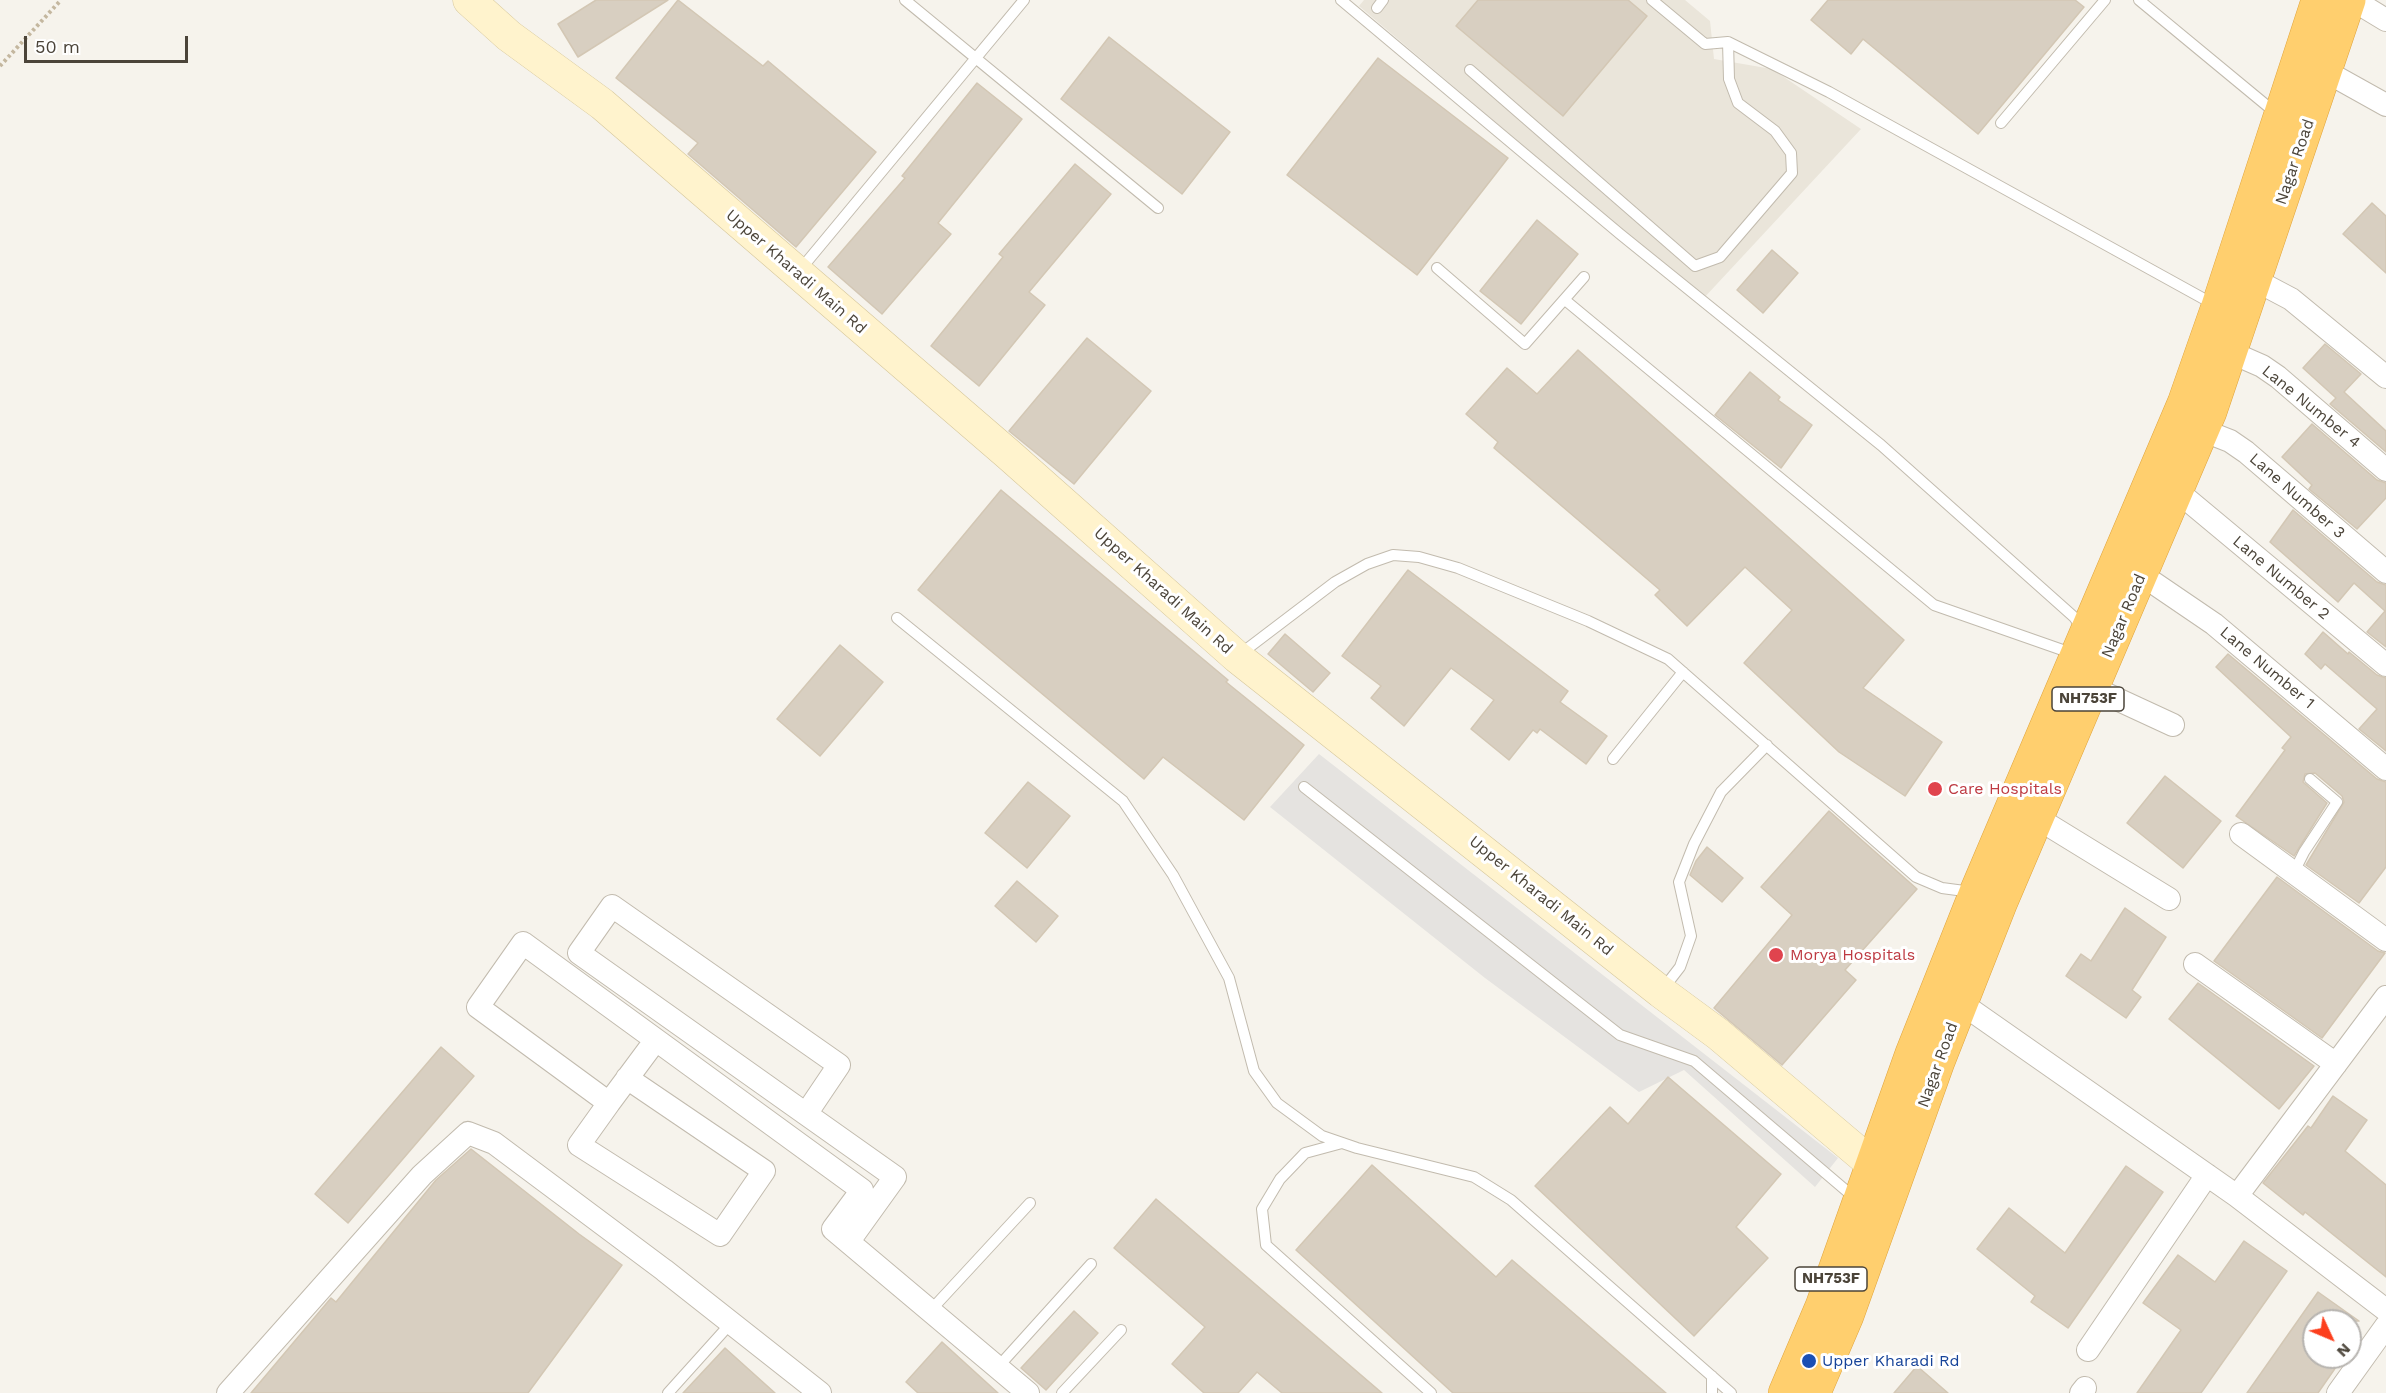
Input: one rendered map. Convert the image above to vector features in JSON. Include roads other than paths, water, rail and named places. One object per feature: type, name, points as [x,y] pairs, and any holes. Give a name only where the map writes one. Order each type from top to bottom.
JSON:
[{"type":"highway","name":"Nagar Road","points":[[1818,1391],[1961,1003],[2202,430],[2255,280],[2257,228],[2279,116],[2318,0]]},
{"type":"highway","name":"Nagar Road","points":[[1785,1393],[1822,1306],[1872,1164],[1976,892],[2184,403],[2218,306],[2257,228],[2325,70],[2351,0]]},
{"type":"street","name":"Upper Kharadi Main Rd","points":[[469,0],[509,36],[602,104],[1000,446],[1237,657],[1661,992],[1718,1034],[1872,1164]]},
{"type":"street","points":[[2351,0],[2386,20]]},
{"type":"street","points":[[2325,70],[2386,105]]},
{"type":"street","points":[[2255,280],[2291,300],[2386,377]]},
{"type":"street","name":"Lane Number 4","points":[[2230,352],[2262,366],[2278,377],[2386,470]]},
{"type":"street","name":"Lane Number 3","points":[[2202,430],[2230,441],[2246,452],[2386,572]]},
{"type":"street","name":"Lane Number 2","points":[[2176,492],[2385,663]]},
{"type":"street","name":"Lane Number 1","points":[[2142,575],[2214,624],[2386,769]]},
{"type":"street","points":[[2093,688],[2173,725]]},
{"type":"street","points":[[2037,818],[2169,899]]},
{"type":"street","points":[[2241,834],[2386,940]]},
{"type":"street","points":[[806,1114],[839,1065],[612,906],[579,953],[806,1114],[895,1177],[849,1241]]},
{"type":"street","points":[[609,1103],[478,1007],[523,943],[862,1190],[833,1229],[1028,1393]]},
{"type":"street","points":[[2195,964],[2336,1064]]},
{"type":"street","points":[[2237,1196],[2386,997]]},
{"type":"street","points":[[1961,1003],[2237,1196],[2386,1310]]},
{"type":"street","points":[[627,1078],[764,1171],[720,1235],[579,1145],[627,1078],[655,1041]]},
{"type":"street","points":[[228,1393],[422,1175],[468,1133],[494,1143],[664,1270],[819,1393]]},
{"type":"street","points":[[2088,1350],[2207,1175]]},
{"type":"street","points":[[2338,1393],[2386,1326]]},
{"type":"lane","points":[[905,0],[1158,208]]},
{"type":"lane","points":[[797,273],[1024,0]]},
{"type":"lane","points":[[1341,0],[1620,234],[1881,445],[2074,617],[2081,644],[1934,605],[1564,300]]},
{"type":"lane","points":[[1652,0],[1706,44],[1728,42],[1829,92],[2218,306]]},
{"type":"lane","points":[[2001,123],[2105,0]]},
{"type":"lane","points":[[2139,0],[2279,116]]},
{"type":"lane","points":[[1470,70],[1695,266],[1720,257],[1792,173],[1791,153],[1775,131],[1738,103],[1729,79],[1728,42]]},
{"type":"lane","points":[[1437,268],[1525,344],[1584,277]]},
{"type":"lane","points":[[1237,657],[1335,582],[1367,564],[1393,555],[1419,557],[1458,568],[1634,641],[1668,659],[1916,877],[1942,888],[1976,892]]},
{"type":"lane","points":[[897,618],[1123,801],[1173,875],[1229,978],[1254,1071],[1277,1103],[1322,1136],[1474,1177],[1511,1200],[1731,1393]]},
{"type":"lane","points":[[1613,759],[1683,672]]},
{"type":"lane","points":[[1661,992],[1680,967],[1691,936],[1679,882],[1694,844],[1721,792],[1767,745]]},
{"type":"lane","points":[[2294,872],[2304,852],[2337,802],[2310,779]]},
{"type":"lane","points":[[1304,788],[1620,1035],[1694,1061],[1859,1202]]},
{"type":"lane","points":[[1342,1143],[1305,1153],[1280,1179],[1262,1209],[1266,1245],[1431,1393]]},
{"type":"lane","points":[[931,1310],[1030,1203]]},
{"type":"lane","points":[[998,1367],[1091,1264]]},
{"type":"lane","points":[[668,1393],[731,1323]]},
{"type":"lane","points":[[1062,1393],[1121,1330]]},
{"type":"lane","points":[[1712,1376],[1712,1393]]},
{"type":"place","name":"Care Hospitals","points":[[1935,789]]},
{"type":"place","name":"Morya Hospitals","points":[[1776,955]]},
{"type":"place","name":"Upper Kharadi Rd","points":[[1809,1361]]}]
